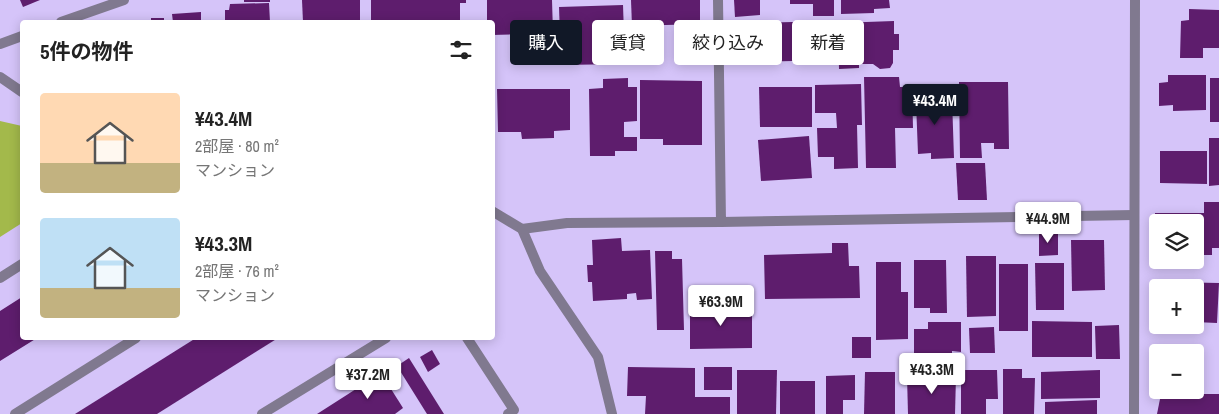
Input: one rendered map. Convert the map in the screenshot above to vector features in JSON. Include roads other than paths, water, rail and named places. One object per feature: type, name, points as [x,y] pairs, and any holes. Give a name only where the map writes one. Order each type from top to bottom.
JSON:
[{"type":"street","points":[[67,20],[124,0]]},
{"type":"street","points":[[718,0],[721,222]]},
{"type":"street","points":[[1134,414],[1135,0]]},
{"type":"street","points":[[0,44],[20,37]]},
{"type":"street","points":[[0,77],[20,91]]},
{"type":"street","points":[[495,213],[522,229],[540,271],[598,357],[612,414]]},
{"type":"street","points":[[522,229],[567,223],[1134,215]]},
{"type":"street","points":[[0,278],[20,265]]},
{"type":"street","points":[[15,414],[133,340]]},
{"type":"street","points":[[262,414],[383,340]]},
{"type":"street","points":[[468,340],[514,410],[508,414]]}]
